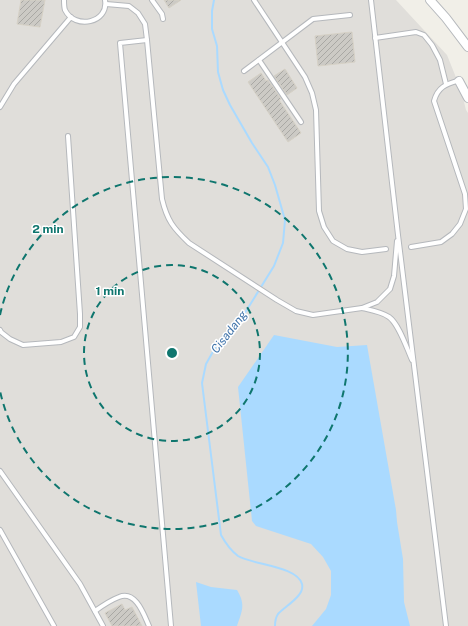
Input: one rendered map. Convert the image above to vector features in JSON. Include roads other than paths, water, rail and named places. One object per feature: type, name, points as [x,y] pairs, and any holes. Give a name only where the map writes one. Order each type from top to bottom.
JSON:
[{"type":"street","points":[[430,0],[468,47]]},
{"type":"street","points":[[459,35],[468,32]]},
{"type":"street","points":[[463,79],[468,98]]},
{"type":"lane","points":[[64,0],[65,9],[71,17],[81,22],[93,21],[102,14],[106,2],[129,6],[138,13],[145,24],[162,199],[166,214],[176,231],[189,243],[277,300],[296,311],[313,315],[362,308],[377,302],[390,290],[394,276],[398,235]]},
{"type":"lane","points":[[152,0],[162,14],[162,19]]},
{"type":"lane","points":[[254,0],[305,77],[312,94],[316,110],[319,211],[324,227],[333,241],[347,249],[362,252],[386,249]]},
{"type":"lane","points":[[371,0],[446,626]]},
{"type":"lane","points":[[244,71],[313,19],[350,15]]},
{"type":"lane","points":[[0,107],[14,84],[71,17]]},
{"type":"lane","points":[[375,38],[416,32],[424,35],[432,45],[440,60],[446,84]]},
{"type":"lane","points":[[147,40],[120,43],[171,626]]},
{"type":"lane","points":[[259,60],[301,122]]},
{"type":"lane","points":[[411,247],[441,242],[452,234],[460,224],[466,209],[465,194],[434,100],[436,92],[446,84],[463,79]]},
{"type":"lane","points":[[0,330],[10,339],[23,345],[61,342],[74,337],[80,327],[68,136]]},
{"type":"lane","points":[[362,308],[377,312],[390,318],[398,328],[414,364]]},
{"type":"lane","points":[[0,471],[80,584],[103,626]]},
{"type":"lane","points":[[0,530],[54,626]]},
{"type":"lane","points":[[94,611],[121,596],[129,596],[136,601],[149,626]]},
{"type":"water","points":[[274,335],[337,347],[367,345],[396,510],[403,559],[404,602],[410,626],[312,626],[326,609],[331,595],[331,571],[323,557],[311,544],[256,526],[252,521],[238,387]]},
{"type":"water","points":[[196,582],[211,587],[237,590],[242,600],[242,612],[237,626],[201,626]]},
{"type":"waterway","name":"Cisadang","points":[[214,0],[212,11],[212,29],[217,46],[218,72],[223,90],[252,143],[268,167],[285,220],[283,243],[274,266],[243,316],[219,341],[206,364],[202,383],[221,535],[228,547],[238,556],[292,573],[302,584],[298,597],[278,614],[275,626]]}]
